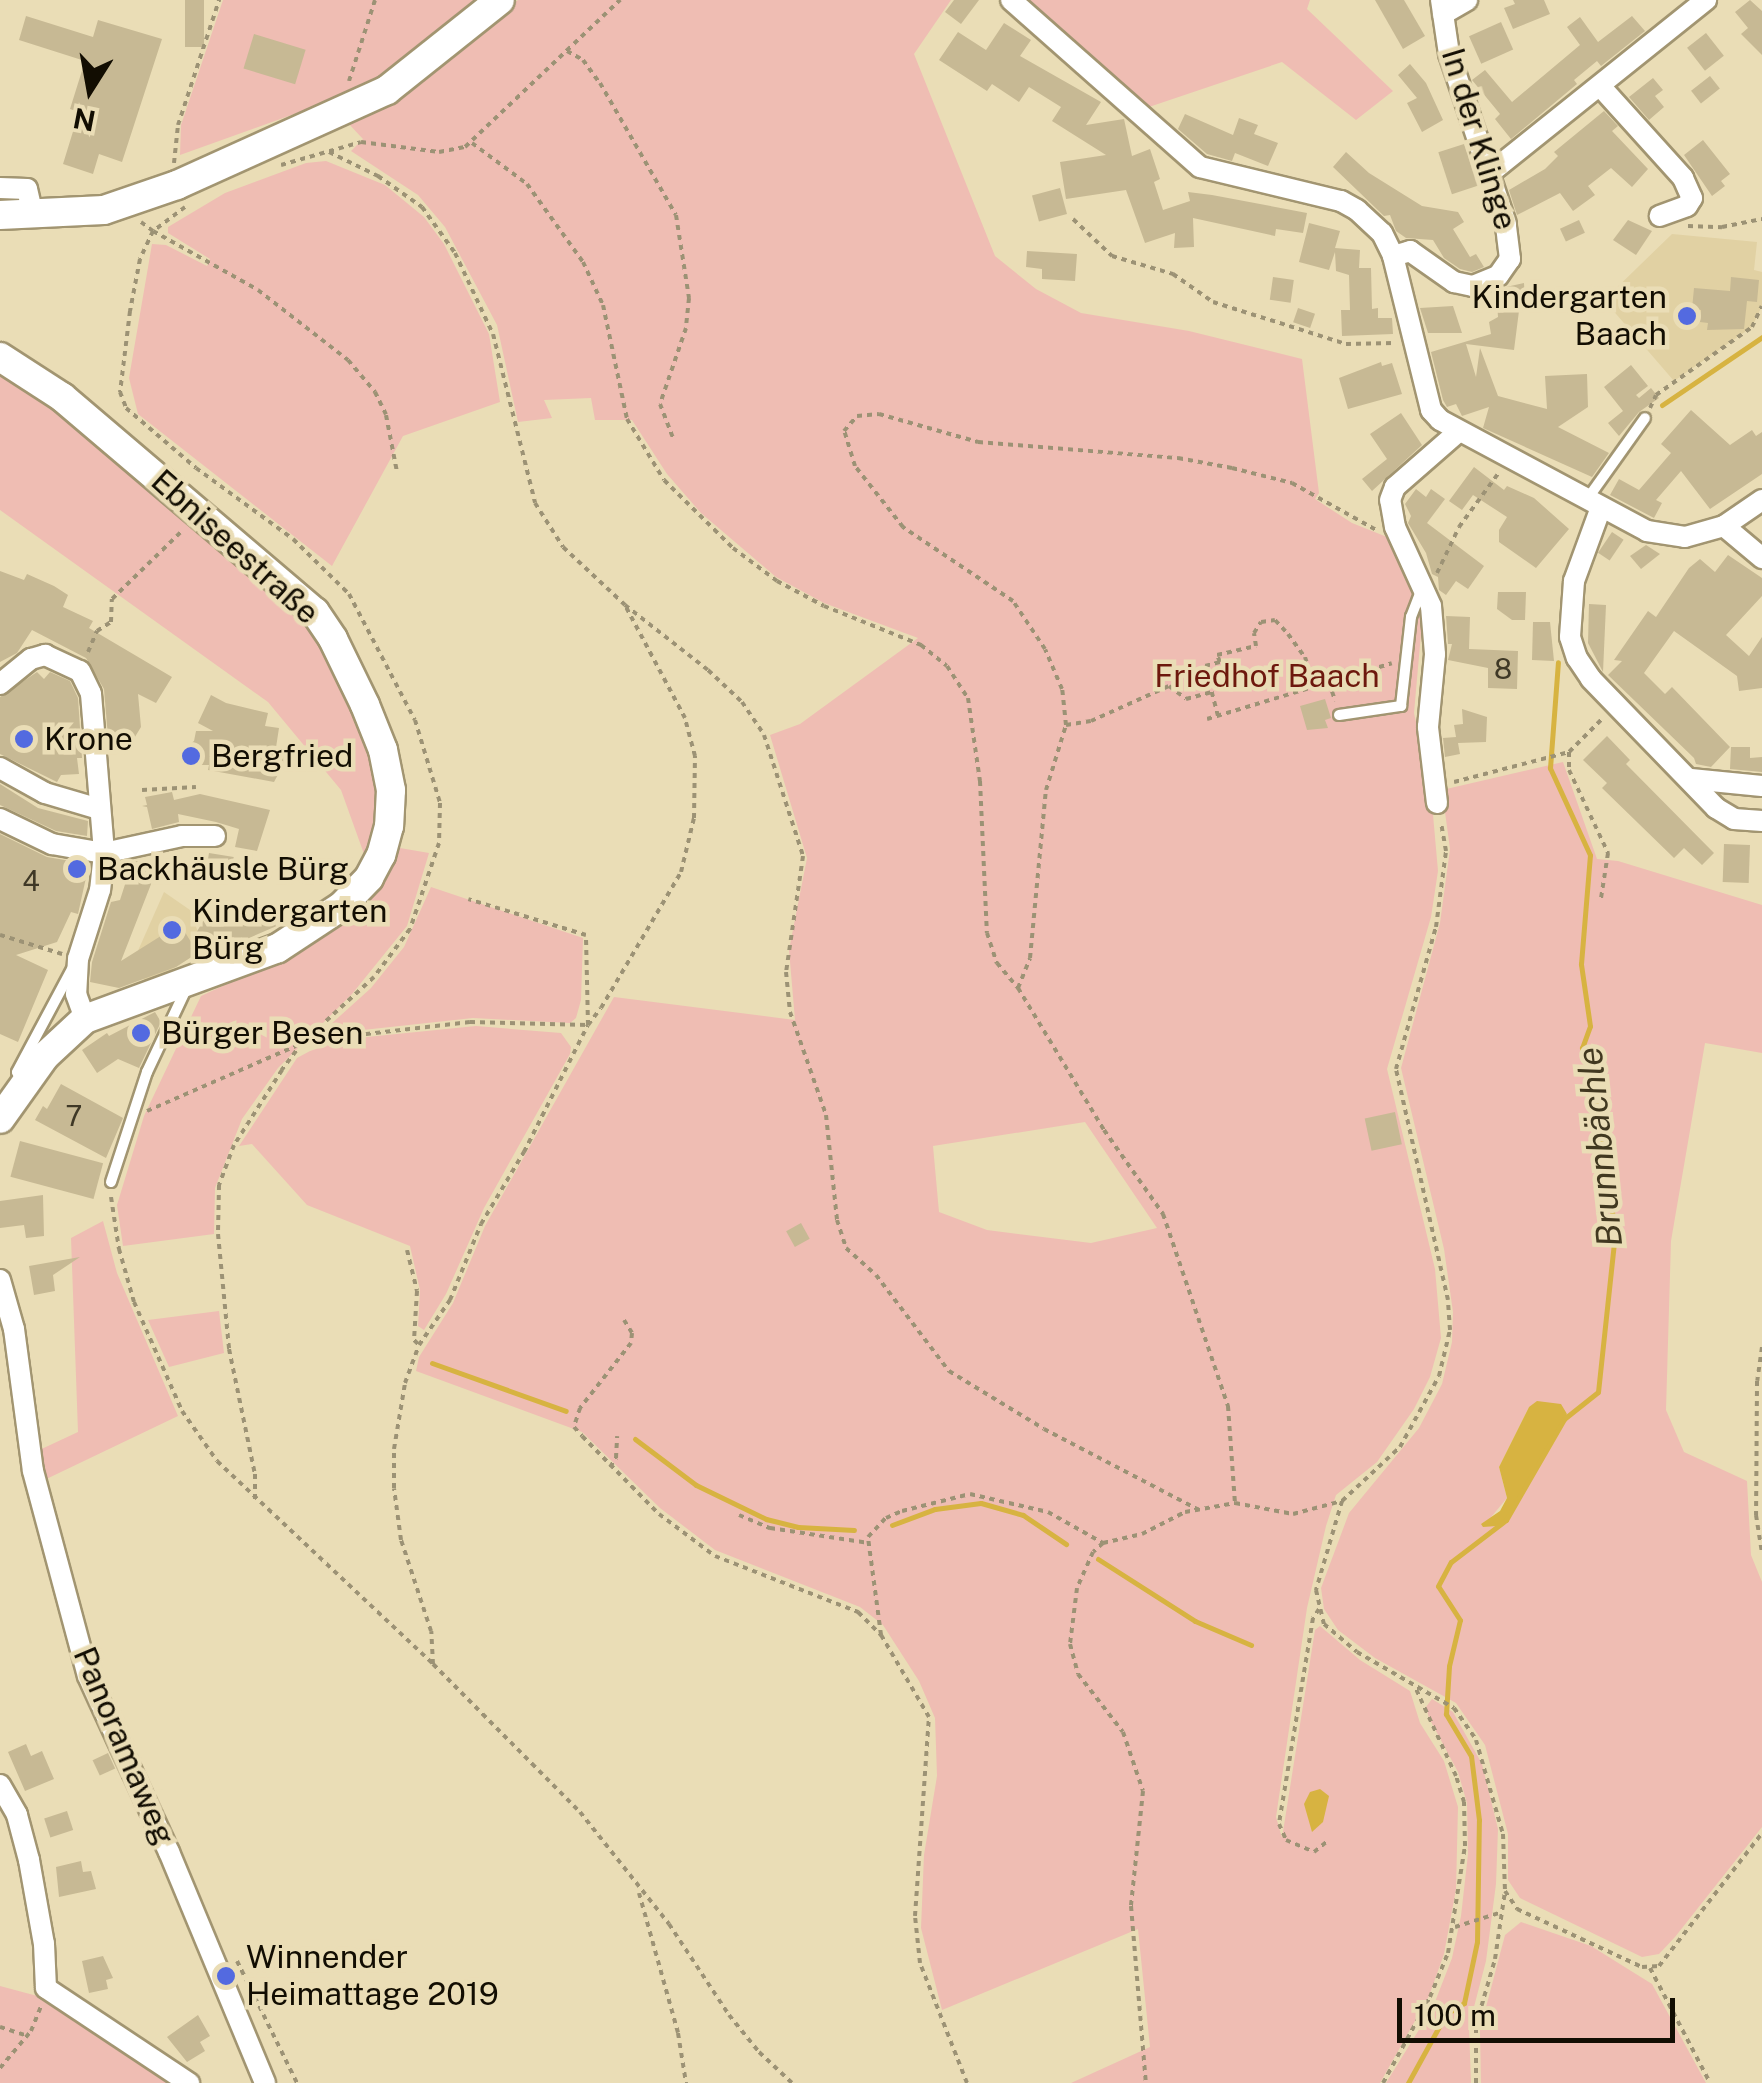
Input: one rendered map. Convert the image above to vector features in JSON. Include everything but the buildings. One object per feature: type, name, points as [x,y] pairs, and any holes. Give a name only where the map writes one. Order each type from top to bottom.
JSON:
[{"type":"street","points":[[0,215],[91,212],[132,202],[387,90],[500,0]]},
{"type":"street","points":[[1011,0],[1200,167],[1342,201],[1382,234],[1393,256],[1431,410],[1458,432],[1647,531],[1685,537],[1724,526],[1762,500]]},
{"type":"street","points":[[1442,7],[1467,0]]},
{"type":"street","points":[[1490,172],[1706,0]]},
{"type":"street","name":"In der Klinge","points":[[1393,256],[1410,250],[1454,282],[1473,286],[1498,276],[1510,259],[1512,243],[1460,92],[1442,7]]},
{"type":"street","points":[[1600,86],[1683,178],[1692,198],[1687,206],[1667,214]]},
{"type":"street","points":[[0,188],[28,189],[33,216]]},
{"type":"street","name":"Ebniseestraße","points":[[0,357],[62,397],[292,590],[333,639],[383,750],[390,790],[389,826],[381,854],[369,878],[342,906],[278,948],[85,1019],[45,1056],[0,1119]]},
{"type":"street","points":[[1436,795],[1428,727],[1435,654],[1425,586],[1390,514],[1395,487],[1458,432]]},
{"type":"street","points":[[1593,506],[1580,554],[1570,637],[1591,680],[1716,808],[1734,819],[1762,820]]},
{"type":"street","points":[[1724,526],[1762,558]]},
{"type":"street","points":[[0,684],[32,659],[44,656],[80,670],[96,723],[104,853],[100,890],[78,959],[76,994],[85,1019]]},
{"type":"street","points":[[0,768],[45,793],[99,808]]},
{"type":"street","points":[[1691,779],[1762,786]]},
{"type":"street","points":[[0,819],[52,844],[104,853],[182,836],[215,836]]},
{"type":"street","name":"Panoramaweg","points":[[0,1280],[14,1329],[33,1471],[88,1676],[169,1852],[265,2083]]},
{"type":"street","points":[[0,1785],[17,1815],[29,1860],[44,1944],[46,1988],[189,2083]]},
{"type":"lane","points":[[1593,506],[1646,418]]},
{"type":"lane","points":[[1339,715],[1401,706],[1412,617],[1425,586]]},
{"type":"lane","points":[[25,1086],[17,1072],[78,959]]},
{"type":"lane","points":[[111,1182],[169,1021],[191,980]]},
{"type":"path","points":[[174,160],[178,125],[219,0]]},
{"type":"path","points":[[346,90],[375,0]]},
{"type":"path","points":[[276,167],[361,142],[439,152],[472,143],[620,0]]},
{"type":"path","points":[[565,50],[582,60],[600,83],[676,215],[689,298],[686,328],[660,404],[672,438]]},
{"type":"path","points":[[472,143],[526,184],[583,262],[603,305],[627,419],[664,480],[733,548],[777,581],[824,606],[921,645],[958,679],[973,717],[987,933],[997,963],[1018,988],[1104,1130],[1163,1214],[1228,1406],[1236,1503]]},
{"type":"path","points":[[329,152],[378,176],[422,206],[440,229],[494,334],[535,503],[563,548],[742,702],[772,753],[804,865],[787,950],[790,1012],[826,1115],[837,1220],[846,1248],[876,1275],[949,1370],[1044,1429],[1198,1510]]},
{"type":"path","points":[[199,200],[153,230],[140,259],[120,392],[126,408],[293,539],[349,594],[414,720],[440,803],[438,843],[410,929],[374,978],[304,1042],[234,1145],[220,1185],[218,1234],[229,1348],[255,1474],[256,1500]]},
{"type":"path","points":[[132,202],[132,217],[258,290],[348,360],[375,392],[386,415],[397,472]]},
{"type":"path","points":[[1667,214],[1685,226],[1722,226],[1762,219]]},
{"type":"path","points":[[1074,219],[1112,256],[1173,274],[1213,302],[1346,344],[1414,343]]},
{"type":"path","points":[[1646,418],[1656,395],[1752,327],[1762,306]]},
{"type":"path","points":[[1018,988],[1030,958],[1046,790],[1066,725],[1062,689],[1044,648],[1014,601],[903,527],[855,466],[844,431],[857,416],[878,414],[978,442],[1178,458],[1232,468],[1292,484],[1357,523],[1400,536]]},
{"type":"path","points":[[1425,586],[1459,527],[1510,458]]},
{"type":"path","points":[[80,670],[97,630],[111,622],[112,599],[210,503],[216,507],[229,491]]},
{"type":"path","points":[[433,1664],[431,1631],[400,1540],[394,1488],[397,1422],[419,1346],[450,1300],[481,1224],[524,1152],[588,1025],[681,872],[694,818],[695,756],[685,718],[625,605]]},
{"type":"path","points":[[1218,716],[1205,666],[1220,662],[1218,655],[1256,646],[1257,626],[1268,620],[1282,626],[1305,656],[1314,686]]},
{"type":"path","points":[[1206,720],[1390,664]]},
{"type":"path","points":[[1329,682],[1339,715]]},
{"type":"path","points":[[1066,725],[1091,721],[1170,686],[1186,699],[1212,692]]},
{"type":"path","points":[[1146,2083],[1131,1906],[1143,1792],[1123,1732],[1078,1674],[1070,1644],[1077,1588],[1093,1552],[1103,1543],[1142,1534],[1198,1510],[1236,1503],[1293,1514],[1342,1500],[1380,1468],[1417,1422],[1439,1376],[1450,1330],[1448,1300],[1396,1069],[1436,927],[1446,851],[1436,795],[1570,752],[1615,704]]},
{"type":"path","points":[[1570,752],[1569,770],[1608,853],[1600,898]]},
{"type":"path","points":[[142,790],[196,787]]},
{"type":"path","points":[[468,899],[586,936],[588,1025]]},
{"type":"path","points":[[0,934],[78,959]]},
{"type":"path","points":[[132,1115],[156,1109],[304,1042],[470,1022],[588,1025]]},
{"type":"path","points":[[111,1182],[119,1249],[162,1367],[182,1411],[216,1461],[433,1664],[580,1812],[668,1924],[749,2040],[792,2083]]},
{"type":"path","points":[[408,1250],[417,1291],[414,1340],[419,1346]]},
{"type":"path","points":[[624,1320],[632,1333],[626,1354],[588,1394],[574,1427],[659,1514],[715,1556],[858,1612],[881,1636],[929,1717],[914,1916],[920,1963],[967,2083]]},
{"type":"path","points":[[1762,1347],[1757,1381],[1756,1514],[1762,1552]]},
{"type":"path","points":[[610,1467],[616,1458],[617,1436]]},
{"type":"path","points":[[881,1636],[869,1542],[872,1530],[886,1518],[970,1494],[990,1495],[1048,1512],[1103,1543]]},
{"type":"path","points":[[1342,1500],[1319,1576],[1319,1610],[1324,1624],[1339,1640],[1454,1708],[1476,1740],[1503,1834],[1506,1891],[1476,2025],[1476,2083]]},
{"type":"path","points":[[740,1515],[770,1528],[869,1542]]},
{"type":"path","points":[[1319,1610],[1313,1618],[1279,1824],[1286,1840],[1314,1852],[1330,1840]]},
{"type":"path","points":[[1383,2083],[1430,1997],[1455,1926],[1464,1846],[1464,1802],[1416,1689]]},
{"type":"path","points":[[1506,1891],[1517,1908],[1650,1968],[1659,1966],[1762,1834]]},
{"type":"path","points":[[638,1888],[678,2032],[686,2083]]},
{"type":"path","points":[[1455,1926],[1502,1912]]},
{"type":"path","points":[[1650,1968],[1710,2083]]},
{"type":"path","points":[[0,2068],[27,2036],[46,1988]]},
{"type":"path","points":[[0,2028],[27,2036]]},
{"type":"shaded area","name":"Kindergarten Baach","points":[[1672,234],[1757,242],[1754,270],[1762,272],[1762,306],[1752,327],[1674,381],[1604,300]]},
{"type":"shaded area","name":"Kindergarten Bürg","points":[[164,892],[190,910],[204,949],[147,985],[133,962]]},
{"type":"shaded area","points":[[1537,1401],[1561,1404],[1567,1414],[1506,1520],[1497,1526],[1483,1527],[1481,1524],[1500,1511],[1507,1498],[1499,1467],[1529,1407]]},
{"type":"shaded area","points":[[1320,1789],[1329,1796],[1323,1822],[1312,1832],[1304,1804],[1310,1792]]},
{"type":"green space","points":[[223,0],[479,0],[376,79],[347,95],[180,155],[181,125]]},
{"type":"green space","name":"Friedhof Baach","points":[[518,0],[951,0],[914,54],[995,256],[1036,289],[1081,313],[1189,331],[1302,359],[1319,493],[1315,499],[1352,523],[1387,537],[1410,576],[1423,611],[1414,713],[1431,792],[1438,871],[1431,917],[1387,1069],[1435,1269],[1441,1338],[1430,1377],[1414,1409],[1377,1462],[1336,1495],[1307,1608],[1276,1817],[1282,1838],[1315,1630],[1320,1626],[1360,1660],[1410,1691],[1420,1723],[1444,1761],[1458,1807],[1456,1889],[1444,1954],[1429,1996],[1380,2083],[1071,2083],[1150,2047],[1138,1929],[942,2010],[921,1928],[924,1855],[937,1776],[935,1718],[919,1681],[883,1625],[860,1607],[715,1550],[660,1508],[582,1432],[416,1371],[419,1357],[453,1303],[485,1226],[614,997],[795,1020],[789,950],[807,858],[770,735],[800,724],[918,638],[824,603],[776,577],[701,513],[667,474],[632,420],[595,420],[591,398],[544,400],[552,418],[518,422],[497,325],[445,227],[418,195],[351,151],[363,139],[347,122],[426,73]],"holes":[[[1085,1122],[1157,1228],[1091,1243],[987,1230],[939,1212],[933,1146]]]},
{"type":"green space","points":[[1027,0],[1310,0],[1307,9],[1393,91],[1356,120],[1282,62],[1146,108]]},
{"type":"green space","points":[[326,161],[385,185],[424,217],[444,244],[489,334],[500,402],[403,436],[332,566],[138,414],[129,378],[152,244],[166,245],[207,266],[210,259],[168,233],[168,227],[225,193],[306,163]]},
{"type":"green space","points":[[0,365],[37,387],[304,612],[335,663],[376,768],[379,818],[368,865],[341,790],[268,702],[0,510]]},
{"type":"green space","points":[[1563,762],[1597,859],[1618,861],[1762,905],[1762,1053],[1705,1043],[1671,1241],[1666,1410],[1684,1452],[1747,1481],[1751,1555],[1762,1582],[1762,1827],[1659,1954],[1642,1957],[1520,1898],[1508,1880],[1508,1834],[1485,1745],[1456,1703],[1375,1658],[1338,1630],[1324,1609],[1321,1588],[1349,1513],[1419,1428],[1442,1384],[1452,1342],[1453,1312],[1444,1249],[1401,1068],[1440,923],[1450,849],[1442,790]],"holes":[[[1529,1407],[1567,1413],[1506,1520],[1487,1522],[1507,1498],[1499,1467]]]},
{"type":"green space","points":[[394,847],[429,853],[407,926],[352,994],[278,1068],[242,1119],[215,1188],[214,1234],[123,1246],[117,1205],[144,1116],[201,996],[317,942],[351,914]]},
{"type":"green space","points":[[431,887],[583,938],[581,1000],[576,1018],[570,1023],[473,1018],[326,1034],[330,1025],[371,988],[404,947]]},
{"type":"green space","points":[[476,1026],[561,1033],[571,1047],[570,1054],[484,1208],[446,1294],[424,1330],[418,1326],[420,1290],[410,1246],[307,1205],[252,1144],[239,1146],[297,1058],[310,1051],[347,1039]]},
{"type":"green space","points":[[103,1221],[117,1273],[178,1416],[38,1483],[33,1453],[78,1432],[71,1238]]},
{"type":"green space","points":[[219,1311],[224,1353],[169,1367],[148,1320]]},
{"type":"green space","points":[[1432,1699],[1453,1712],[1482,1764],[1498,1829],[1496,1884],[1486,1961],[1469,2026],[1471,2083],[1386,2083],[1433,2007],[1452,1958],[1461,1916],[1468,1854],[1467,1803],[1458,1772],[1429,1718],[1426,1707]]},
{"type":"green space","points":[[1521,1922],[1591,1946],[1652,1984],[1706,2083],[1481,2083],[1480,2030],[1505,1935]]},
{"type":"green space","points":[[0,1986],[56,2001],[172,2083],[0,2083]]},
{"type":"waterway","name":"Brunnbächle","points":[[1662,405],[1762,337]]},
{"type":"waterway","name":"Brunnbächle","points":[[1408,2083],[1446,2014],[1464,2003],[1477,1942],[1479,1820],[1471,1756],[1446,1714],[1449,1666],[1460,1620],[1438,1586],[1451,1562],[1506,1520],[1564,1419],[1598,1392],[1615,1232],[1593,1080],[1582,1048],[1590,1026],[1581,964],[1590,855],[1550,768],[1558,662]]},
{"type":"waterway","points":[[432,1363],[566,1411]]},
{"type":"waterway","points":[[635,1439],[696,1485],[766,1519],[798,1527],[854,1530]]},
{"type":"waterway","points":[[892,1525],[935,1509],[981,1503],[1023,1515],[1066,1544]]},
{"type":"waterway","points":[[1098,1559],[1195,1621],[1251,1645]]},
{"type":"place","name":"Kindergarten Baach","points":[[1687,316]]},
{"type":"place","name":"Krone","points":[[24,739]]},
{"type":"place","name":"Bergfried","points":[[191,756]]},
{"type":"place","name":"Backhäusle Bürg","points":[[77,869]]},
{"type":"place","name":"Kindergarten Bürg","points":[[172,930]]},
{"type":"place","name":"Bürger Besen","points":[[141,1033]]},
{"type":"place","name":"Winnender Heimattage 2019","points":[[226,1976]]}]
